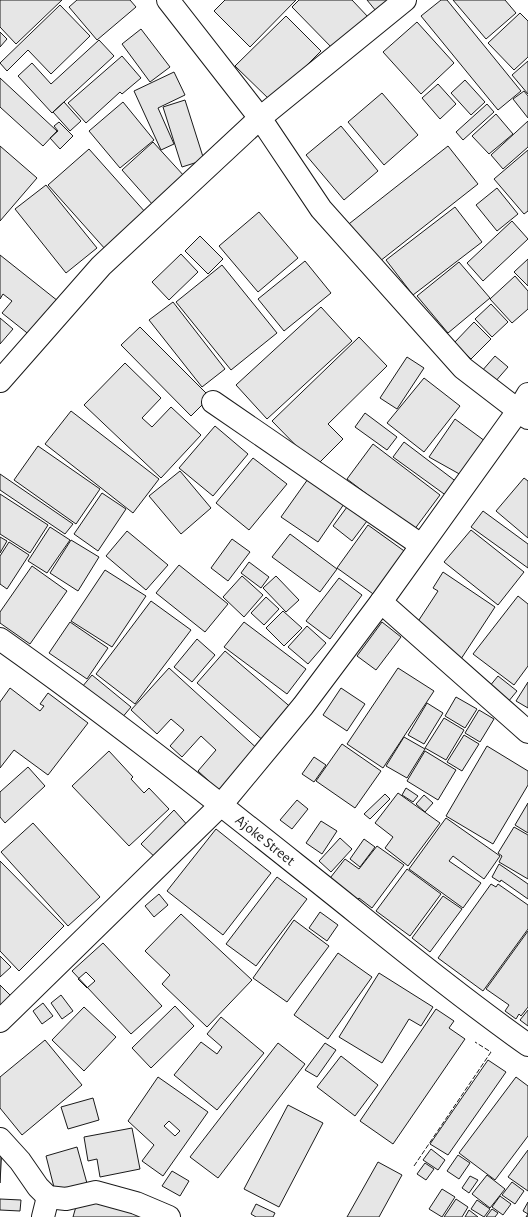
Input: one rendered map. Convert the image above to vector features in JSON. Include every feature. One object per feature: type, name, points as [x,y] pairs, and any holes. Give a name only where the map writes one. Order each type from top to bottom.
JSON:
[{"type":"street","points":[[0,1021],[221,805],[302,706],[525,408],[464,368],[385,283],[321,210],[260,118],[168,0]]},
{"type":"street","points":[[0,381],[101,266],[260,118],[405,0]]},
{"type":"street","points":[[213,402],[421,545]]},
{"type":"street","points":[[381,602],[528,732]]},
{"type":"street","name":"Ajoke Street","points":[[0,638],[71,689],[221,805],[478,1009],[528,1045]]},
{"type":"street","points":[[0,1139],[45,1207],[66,1199],[96,1192],[136,1203],[169,1217]]},
{"type":"building","points":[[0,0],[62,0],[16,44],[0,27]]},
{"type":"building","points":[[77,0],[130,0],[136,7],[97,40],[69,7]]},
{"type":"building","points":[[225,0],[296,0],[250,47],[214,11]]},
{"type":"building","points":[[299,0],[352,0],[369,18],[335,51],[292,7]]},
{"type":"building","points":[[367,0],[391,0],[376,11]]},
{"type":"building","points":[[441,0],[447,0],[521,91],[498,110],[421,16]]},
{"type":"building","points":[[453,0],[505,0],[516,13],[486,39]]},
{"type":"building","points":[[60,5],[90,36],[51,74],[28,50],[7,71],[0,63]]},
{"type":"building","points":[[520,13],[528,21],[528,57],[514,70],[488,43]]},
{"type":"building","points":[[286,16],[321,51],[271,101],[235,66]]},
{"type":"building","points":[[417,22],[454,63],[421,94],[383,52]]},
{"type":"building","points":[[141,29],[170,67],[150,82],[122,44]]},
{"type":"building","points":[[0,32],[7,39],[0,47]]},
{"type":"building","points":[[99,40],[114,56],[52,113],[18,76],[32,63],[51,84]]},
{"type":"building","points":[[122,56],[141,78],[122,94],[120,92],[86,123],[68,103]]},
{"type":"building","points":[[528,61],[528,94],[512,75]]},
{"type":"building","points":[[174,72],[185,95],[158,108],[174,144],[161,150],[134,91]]},
{"type":"building","points":[[0,78],[57,131],[43,146],[0,107]]},
{"type":"building","points":[[465,80],[485,102],[471,115],[451,93]]},
{"type":"building","points":[[438,84],[456,104],[440,119],[422,98]]},
{"type":"building","points":[[524,91],[528,96],[528,118],[513,99]]},
{"type":"building","points":[[382,93],[418,135],[384,165],[348,122]]},
{"type":"building","points":[[185,100],[204,160],[182,167],[163,107]]},
{"type":"building","points":[[64,102],[81,121],[70,131],[53,112]]},
{"type":"building","points":[[123,102],[154,140],[120,168],[89,131]]},
{"type":"building","points":[[487,104],[494,112],[463,140],[456,132]]},
{"type":"building","points":[[496,114],[513,134],[489,154],[472,136]]},
{"type":"building","points":[[528,121],[528,147],[503,169],[491,155]]},
{"type":"building","points":[[59,122],[73,136],[60,149],[50,138],[58,131],[54,126]]},
{"type":"building","points":[[341,126],[378,171],[344,200],[306,155]]},
{"type":"building","points":[[153,142],[185,177],[153,205],[122,170]]},
{"type":"building","points":[[0,146],[37,178],[0,221]]},
{"type":"building","points":[[448,146],[478,184],[375,265],[345,227]]},
{"type":"building","points":[[89,149],[146,213],[106,250],[48,185]]},
{"type":"building","points":[[528,150],[528,211],[524,214],[494,179]]},
{"type":"building","points":[[46,185],[97,248],[66,273],[15,209]]},
{"type":"building","points":[[497,188],[518,214],[497,231],[476,205]]},
{"type":"building","points":[[455,207],[482,242],[413,295],[386,260]]},
{"type":"building","points":[[259,212],[298,258],[258,292],[219,246]]},
{"type":"building","points":[[512,221],[528,239],[483,281],[467,263]]},
{"type":"building","points":[[200,236],[223,259],[208,274],[185,251]]},
{"type":"building","points":[[181,254],[198,272],[169,300],[152,282]]},
{"type":"building","points":[[0,255],[63,305],[36,340],[2,313],[12,301],[3,294],[0,299]]},
{"type":"building","points":[[528,259],[528,286],[514,272]]},
{"type":"building","points":[[305,261],[331,293],[284,331],[258,299]]},
{"type":"building","points":[[459,262],[490,298],[448,333],[417,296]]},
{"type":"building","points":[[222,265],[277,333],[231,370],[176,302]]},
{"type":"building","points":[[515,276],[528,291],[528,309],[512,323],[490,299]]},
{"type":"building","points":[[173,302],[225,369],[202,387],[149,320]]},
{"type":"building","points":[[491,304],[508,322],[492,337],[475,319]]},
{"type":"building","points":[[321,307],[352,341],[267,419],[236,385]]},
{"type":"building","points":[[0,318],[13,329],[0,344]]},
{"type":"building","points":[[474,322],[491,339],[471,359],[454,343]]},
{"type":"building","points":[[140,327],[210,397],[191,416],[121,345]]},
{"type":"building","points":[[359,337],[387,366],[328,424],[343,439],[316,466],[272,421]]},
{"type":"building","points":[[495,356],[508,367],[494,383],[481,372]]},
{"type":"building","points":[[407,357],[424,368],[397,409],[380,398]]},
{"type":"building","points":[[125,363],[161,398],[142,418],[152,427],[171,407],[201,435],[161,478],[84,405]]},
{"type":"building","points":[[424,378],[460,406],[424,452],[387,423]]},
{"type":"building","points":[[71,411],[159,479],[133,513],[45,444]]},
{"type":"building","points":[[365,413],[397,437],[387,450],[355,427]]},
{"type":"building","points":[[455,419],[489,444],[463,476],[429,457]]},
{"type":"building","points":[[215,426],[248,454],[213,496],[179,468]]},
{"type":"building","points":[[404,442],[462,486],[451,499],[393,457]]},
{"type":"building","points":[[373,444],[440,495],[414,530],[347,479]]},
{"type":"building","points":[[38,446],[100,489],[76,524],[14,480]]},
{"type":"building","points":[[253,458],[287,484],[249,530],[216,503]]},
{"type":"building","points":[[180,471],[211,508],[181,534],[149,496]]},
{"type":"building","points":[[0,474],[73,524],[65,534],[0,490]]},
{"type":"building","points":[[524,478],[528,481],[528,538],[496,511]]},
{"type":"building","points":[[308,479],[344,504],[318,542],[281,517]]},
{"type":"building","points":[[102,493],[126,509],[98,551],[74,534]]},
{"type":"building","points":[[0,494],[48,525],[30,553],[0,534]]},
{"type":"building","points":[[347,507],[367,521],[352,541],[333,526]]},
{"type":"building","points":[[483,511],[528,544],[528,568],[471,527]]},
{"type":"building","points":[[368,525],[407,553],[376,596],[337,568]]},
{"type":"building","points":[[50,527],[70,540],[47,573],[28,561]]},
{"type":"building","points":[[471,530],[524,572],[498,605],[444,562]]},
{"type":"building","points":[[127,531],[168,565],[146,590],[106,556]]},
{"type":"building","points":[[290,534],[337,569],[320,592],[272,557]]},
{"type":"building","points":[[0,537],[7,541],[0,553]]},
{"type":"building","points":[[232,539],[250,552],[228,581],[211,568]]},
{"type":"building","points":[[71,540],[99,557],[78,591],[50,573]]},
{"type":"building","points":[[9,542],[29,555],[7,589],[0,584],[0,556]]},
{"type":"building","points":[[249,562],[269,577],[261,588],[241,573]]},
{"type":"building","points":[[179,565],[228,604],[205,632],[156,593]]},
{"type":"building","points":[[32,566],[67,591],[30,644],[0,623],[0,612]]},
{"type":"building","points":[[105,570],[146,596],[112,647],[71,621]]},
{"type":"building","points":[[443,572],[495,607],[459,662],[415,626],[438,591],[433,588]]},
{"type":"building","points":[[242,576],[263,595],[244,617],[223,597]]},
{"type":"building","points":[[276,576],[299,600],[286,612],[263,588]]},
{"type":"building","points":[[339,578],[362,595],[330,639],[306,621]]},
{"type":"building","points":[[518,596],[528,604],[528,666],[514,685],[473,654]]},
{"type":"building","points":[[266,597],[279,609],[264,625],[251,613]]},
{"type":"building","points":[[151,601],[191,630],[135,704],[96,674]]},
{"type":"building","points":[[283,611],[302,628],[284,646],[266,628]]},
{"type":"building","points":[[70,622],[108,648],[87,679],[49,653]]},
{"type":"building","points":[[244,622],[306,669],[287,694],[224,647]]},
{"type":"building","points":[[382,622],[401,637],[376,670],[357,656]]},
{"type":"building","points":[[307,626],[326,643],[308,664],[288,647]]},
{"type":"building","points":[[197,639],[215,655],[192,682],[174,667]]},
{"type":"building","points":[[225,651],[294,710],[265,742],[197,683]]},
{"type":"building","points":[[169,668],[261,752],[223,794],[198,771],[216,750],[201,736],[182,757],[170,746],[184,730],[171,719],[157,734],[131,710]]},
{"type":"building","points":[[398,668],[434,691],[383,768],[347,744]]},
{"type":"building","points":[[92,675],[131,707],[121,719],[82,687]]},
{"type":"building","points":[[498,676],[517,691],[508,702],[489,687]]},
{"type":"building","points":[[528,682],[528,708],[516,701]]},
{"type":"building","points":[[10,688],[40,711],[44,706],[40,704],[48,693],[88,723],[48,775],[14,750],[0,768],[0,702]]},
{"type":"building","points":[[341,688],[365,704],[347,731],[323,715]]},
{"type":"building","points":[[456,697],[477,709],[465,728],[445,716]]},
{"type":"building","points":[[427,703],[443,713],[424,744],[408,735]]},
{"type":"building","points":[[479,710],[494,719],[480,742],[465,733]]},
{"type":"building","points":[[444,718],[464,730],[446,760],[425,748]]},
{"type":"building","points":[[464,735],[479,744],[462,771],[447,762]]},
{"type":"building","points":[[404,737],[425,749],[407,778],[386,766]]},
{"type":"building","points":[[342,744],[381,771],[355,808],[316,781]]},
{"type":"building","points":[[487,746],[528,771],[528,785],[493,844],[446,816]]},
{"type":"building","points":[[109,751],[133,777],[131,779],[144,793],[149,788],[169,809],[129,846],[72,786]]},
{"type":"building","points":[[425,751],[456,770],[438,800],[407,781]]},
{"type":"building","points":[[314,757],[326,765],[314,782],[302,774]]},
{"type":"building","points":[[28,767],[45,786],[5,823],[0,817],[0,792]]},
{"type":"building","points":[[406,788],[418,796],[413,802],[402,795]]},
{"type":"building","points":[[398,793],[440,823],[408,866],[385,848],[393,837],[375,823]]},
{"type":"building","points":[[385,794],[390,799],[370,819],[364,814]]},
{"type":"building","points":[[424,795],[433,803],[425,812],[416,804]]},
{"type":"building","points":[[297,800],[308,809],[292,829],[280,820]]},
{"type":"building","points":[[528,803],[528,833],[515,825]]},
{"type":"building","points":[[174,810],[190,828],[158,860],[141,844]]},
{"type":"building","points":[[446,818],[500,856],[484,879],[453,856],[449,861],[481,883],[463,908],[409,869]]},
{"type":"building","points":[[321,821],[337,831],[322,854],[306,843]]},
{"type":"building","points":[[33,823],[100,897],[68,926],[1,852]]},
{"type":"building","points":[[514,827],[528,835],[528,879],[499,862],[502,856],[498,853]]},
{"type":"building","points":[[216,829],[271,873],[223,935],[167,891]]},
{"type":"building","points":[[340,838],[352,849],[331,872],[319,861]]},
{"type":"building","points":[[364,839],[375,847],[360,867],[350,859]]},
{"type":"building","points":[[377,846],[404,865],[372,908],[359,898],[355,903],[327,882],[345,859],[359,869]]},
{"type":"building","points":[[0,861],[64,926],[19,971],[0,951]]},
{"type":"building","points":[[499,864],[528,884],[528,899],[501,880],[500,882],[492,877]]},
{"type":"building","points":[[407,869],[441,894],[410,936],[376,911]]},
{"type":"building","points":[[277,877],[307,899],[256,966],[226,944]]},
{"type":"building","points":[[491,884],[496,887],[498,884],[528,905],[528,929],[483,991],[438,958]]},
{"type":"building","points":[[159,894],[168,905],[154,917],[145,906]]},
{"type":"building","points":[[443,896],[462,909],[430,952],[412,938]]},
{"type":"building","points":[[320,912],[338,925],[327,941],[309,928]]},
{"type":"building","points":[[181,914],[252,980],[207,1027],[162,984],[170,975],[145,951]]},
{"type":"building","points":[[294,920],[329,946],[287,1002],[253,978]]},
{"type":"building","points":[[528,931],[528,1007],[521,1016],[519,1014],[516,1019],[505,1011],[509,1005],[486,989]]},
{"type":"building","points":[[103,943],[162,1006],[131,1034],[72,971]]},
{"type":"building","points":[[338,953],[372,977],[328,1039],[294,1015]]},
{"type":"building","points":[[0,956],[11,967],[0,977]]},
{"type":"building","points":[[86,972],[95,981],[87,988],[78,979]]},
{"type":"building","points":[[379,973],[433,1007],[421,1026],[409,1019],[382,1063],[339,1037]]},
{"type":"building","points":[[0,985],[13,998],[0,1011]]},
{"type":"building","points":[[61,995],[73,1011],[62,1019],[51,1003]]},
{"type":"building","points":[[43,1003],[53,1016],[42,1024],[33,1011]]},
{"type":"building","points":[[175,1006],[194,1026],[151,1068],[132,1048]]},
{"type":"building","points":[[84,1007],[116,1037],[84,1071],[52,1040]]},
{"type":"building","points":[[436,1009],[454,1021],[449,1028],[465,1039],[393,1144],[360,1121]]},
{"type":"building","points":[[528,1010],[528,1026],[520,1020]]},
{"type":"building","points":[[221,1017],[264,1053],[217,1110],[174,1075],[201,1042],[217,1054],[222,1047],[207,1034]]},
{"type":"building","points":[[45,1040],[82,1085],[22,1135],[0,1108],[0,1077]]},
{"type":"building","points":[[278,1043],[305,1064],[218,1178],[190,1157]]},
{"type":"building","points":[[325,1043],[336,1050],[317,1077],[305,1070]]},
{"type":"building","points":[[341,1056],[378,1085],[355,1116],[317,1087]]},
{"type":"building","points":[[488,1060],[506,1072],[448,1155],[430,1144]]},
{"type":"building","points":[[158,1077],[208,1112],[163,1176],[142,1161],[154,1145],[128,1121]],"holes":[[[169,1121],[180,1131],[175,1136],[164,1126]]]},
{"type":"building","points":[[516,1077],[528,1086],[528,1136],[495,1180],[459,1153]]},
{"type":"building","points":[[93,1098],[99,1120],[68,1129],[61,1107]]},
{"type":"building","points":[[288,1105],[323,1123],[279,1207],[244,1189]]},
{"type":"building","points":[[132,1128],[140,1169],[100,1177],[97,1159],[88,1161],[84,1137]]},
{"type":"building","points":[[0,1147],[2,1147],[0,1183]]},
{"type":"building","points":[[77,1147],[88,1187],[56,1195],[46,1156]]},
{"type":"building","points":[[431,1149],[445,1160],[438,1170],[423,1160]]},
{"type":"building","points":[[528,1150],[528,1191],[508,1177]]},
{"type":"building","points":[[458,1155],[470,1163],[459,1179],[447,1171]]},
{"type":"building","points":[[378,1162],[402,1175],[379,1217],[347,1217]]},
{"type":"building","points":[[425,1163],[434,1169],[426,1180],[417,1174]]},
{"type":"building","points":[[172,1171],[189,1181],[180,1196],[162,1186]]},
{"type":"building","points":[[487,1175],[505,1189],[490,1208],[472,1194]]},
{"type":"building","points":[[470,1176],[478,1180],[469,1193],[462,1188]]},
{"type":"building","points":[[512,1182],[524,1191],[515,1204],[502,1195]]},
{"type":"building","points":[[442,1189],[455,1197],[442,1217],[429,1209]]},
{"type":"building","points":[[79,1196],[152,1217],[73,1217]]},
{"type":"building","points":[[500,1196],[511,1204],[503,1215],[492,1207]]},
{"type":"building","points":[[0,1199],[21,1200],[20,1211],[0,1210]]},
{"type":"building","points":[[456,1199],[468,1207],[462,1217],[444,1217]]},
{"type":"building","points":[[477,1200],[490,1209],[484,1217],[471,1209]]},
{"type":"building","points":[[528,1202],[528,1214],[523,1211]]},
{"type":"building","points":[[256,1204],[275,1213],[273,1217],[256,1217],[251,1214]]},
{"type":"building","points":[[492,1209],[498,1213],[495,1217],[486,1217]]},
{"type":"building","points":[[469,1210],[478,1217],[465,1217]]},
{"type":"fence","points":[[414,1166],[491,1052],[475,1042]]}]
